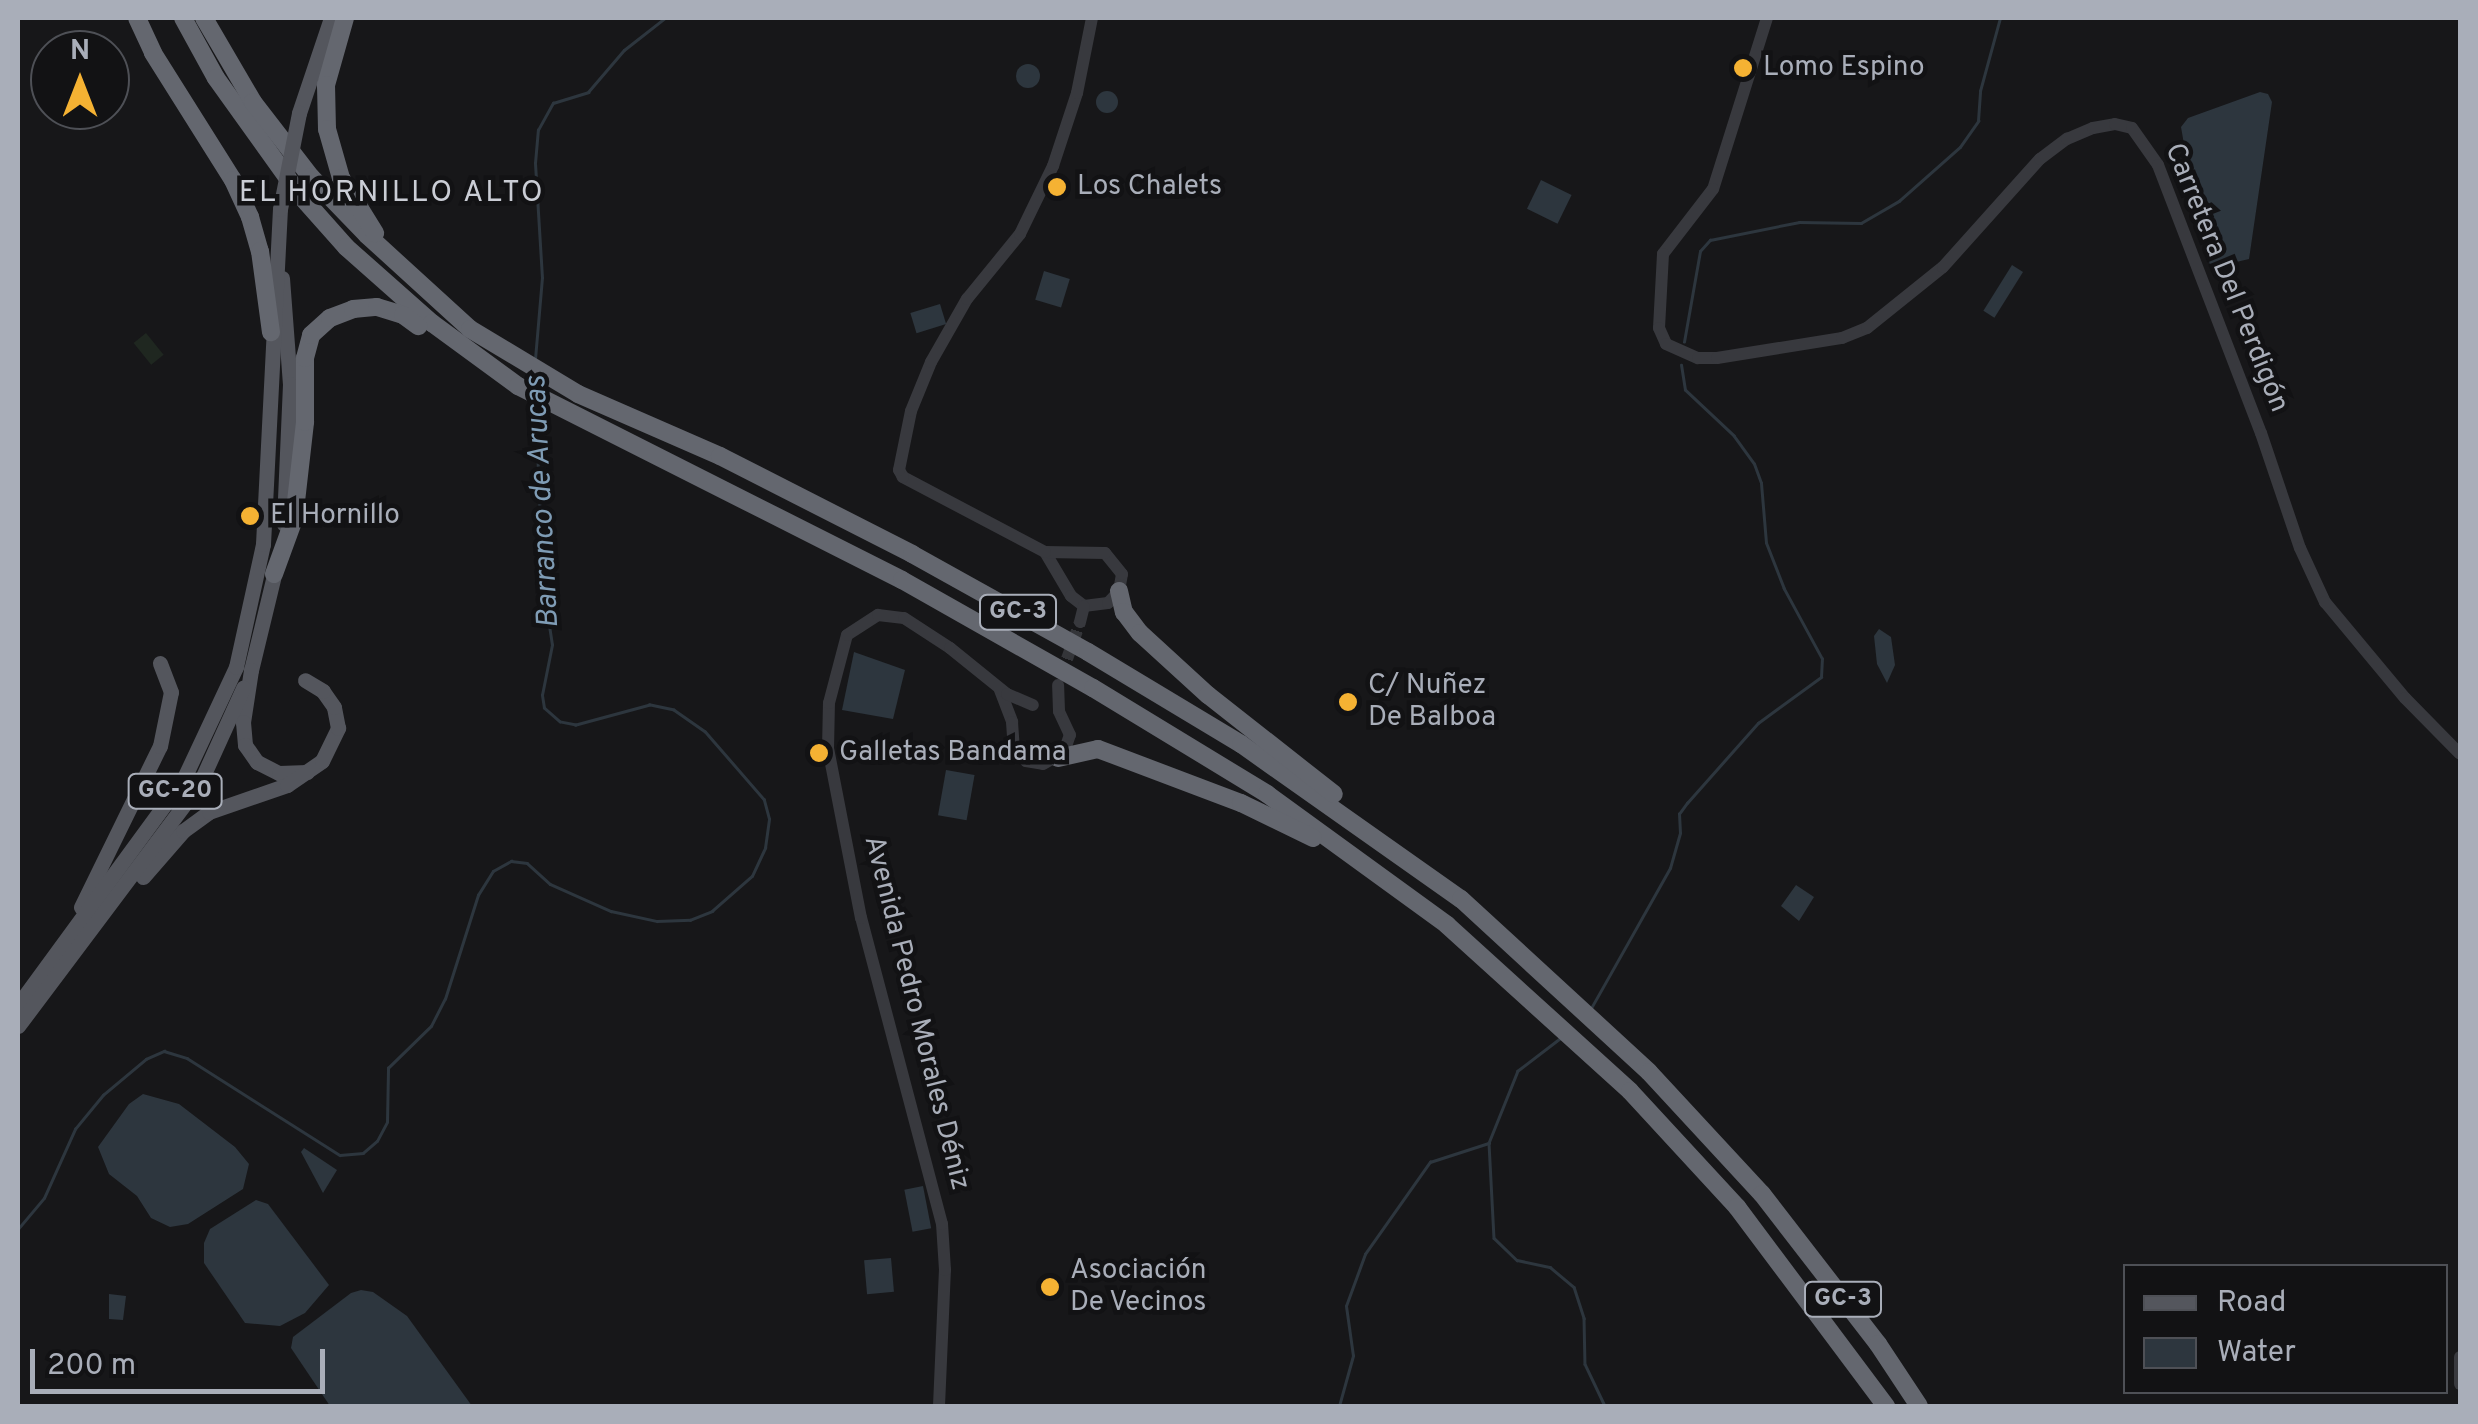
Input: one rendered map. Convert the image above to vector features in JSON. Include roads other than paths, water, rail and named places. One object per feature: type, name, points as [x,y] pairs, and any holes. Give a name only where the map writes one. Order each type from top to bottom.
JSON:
[{"type":"highway","points":[[137,18],[152,54],[244,204],[260,251],[271,332]]},
{"type":"highway","name":"GC-3","points":[[183,18],[216,78],[298,194],[346,247],[431,329],[518,386],[632,446],[711,481],[1017,644],[1204,753],[1410,896],[1602,1065],[1737,1207],[1886,1406]]},
{"type":"highway","name":"GC-3","points":[[208,18],[253,102],[312,177],[436,300],[520,362],[857,525],[1088,652],[1378,833],[1564,990],[1650,1072],[1762,1194],[1878,1344],[1919,1406]]},
{"type":"highway","points":[[345,18],[326,85],[330,150],[341,178],[392,259]]},
{"type":"highway","points":[[274,574],[294,518],[304,422],[305,358],[311,335],[330,318],[353,309],[378,307],[403,314],[431,329]]},
{"type":"highway","points":[[1120,591],[1124,612],[1167,658],[1378,833]]},
{"type":"highway","points":[[1058,758],[1098,749],[1280,820],[1360,863]]},
{"type":"main road","name":"GC-20","points":[[18,1005],[184,778],[236,667],[262,544],[280,210],[299,113],[331,18]]},
{"type":"main road","name":"GC-20","points":[[18,1026],[199,785],[251,670],[286,516],[290,384],[278,249]]},
{"type":"main road","points":[[47,967],[108,860],[160,746],[170,692],[160,662]]},
{"type":"main road","points":[[251,670],[243,722],[245,745],[257,762],[279,773],[308,772]]},
{"type":"main road","points":[[86,939],[182,830],[209,812],[287,785],[322,761],[338,728],[334,707],[323,690],[305,680]]},
{"type":"street","points":[[1045,552],[1071,596],[1084,606],[1108,604],[1120,591],[1122,574],[1113,558],[1097,551],[1079,555],[1045,552],[903,478],[900,460],[930,362],[967,299],[1020,234],[1053,166],[1077,93],[1092,18]]},
{"type":"street","name":"Carretera Del Perdigón","points":[[1768,18],[1712,190],[1663,254],[1658,328],[1666,344],[1698,358],[1717,358],[1842,338],[1867,328],[1943,267],[2040,159],[2066,138],[2104,126],[2132,128],[2158,164],[2261,433],[2300,548],[2325,602],[2405,698],[2460,754]]},
{"type":"street","points":[[1066,582],[1068,566],[1079,555]]},
{"type":"street","points":[[1080,622],[1084,606]]},
{"type":"street","name":"Avenida Pedro Morales Déniz","points":[[939,1406],[946,1270],[942,1224],[861,918],[828,749],[829,704],[846,634],[878,615],[904,618],[950,648],[999,688]]},
{"type":"street","points":[[999,688],[1012,722],[1010,740],[1020,756],[1034,764],[1058,758],[1070,735],[1059,712],[1058,685],[1012,722]]},
{"type":"street","points":[[999,688],[1059,712]]},
{"type":"street","points":[[2460,1357],[2460,1384]]},
{"type":"water","points":[[1028,64],[1040,76],[1028,88],[1016,76]]},
{"type":"water","points":[[1107,91],[1115,94],[1115,110],[1107,113],[1099,110],[1096,102],[1099,94]]},
{"type":"water","points":[[2260,92],[2268,94],[2272,102],[2249,259],[2211,268],[2188,192],[2192,190],[2181,127],[2188,118]]},
{"type":"water","points":[[1541,180],[1572,195],[1558,224],[1527,209]]},
{"type":"water","points":[[2012,265],[2023,272],[1994,318],[1983,311]]},
{"type":"water","points":[[1044,271],[1070,279],[1061,308],[1035,300]]},
{"type":"water","points":[[940,304],[946,324],[916,333],[910,313]]},
{"type":"water","points":[[1879,629],[1891,637],[1895,665],[1887,683],[1877,664],[1874,636]]},
{"type":"water","points":[[854,652],[905,670],[893,719],[842,710]]},
{"type":"water","points":[[946,770],[975,775],[967,820],[938,815]]},
{"type":"water","points":[[1796,885],[1814,897],[1799,921],[1781,906]]},
{"type":"water","points":[[143,1094],[179,1104],[235,1147],[249,1164],[243,1189],[188,1224],[170,1227],[151,1218],[137,1196],[109,1174],[98,1147],[129,1104]]},
{"type":"water","points":[[304,1148],[337,1170],[323,1193],[301,1152]]},
{"type":"water","points":[[923,1186],[931,1228],[913,1232],[904,1190]]},
{"type":"water","points":[[256,1200],[268,1204],[329,1285],[305,1313],[280,1326],[245,1323],[204,1263],[204,1243],[210,1229]]},
{"type":"water","points":[[891,1258],[894,1292],[867,1294],[864,1260]]},
{"type":"water","points":[[373,1292],[407,1316],[472,1406],[330,1406],[291,1348],[293,1337],[351,1293]]},
{"type":"water","points":[[109,1294],[126,1296],[123,1320],[109,1319]]},
{"type":"waterway","name":"Barranco de Arucas","points":[[535,359],[542,278],[535,163],[538,130],[553,103],[588,92],[624,50],[665,18]]},
{"type":"waterway","points":[[1684,342],[1700,251],[1710,240],[1799,222],[1861,223],[1899,201],[1960,147],[1978,121],[1980,91],[2000,18]]},
{"type":"waterway","points":[[1590,1010],[1670,868],[1680,833],[1679,814],[1758,723],[1821,677],[1822,659],[1784,589],[1766,543],[1761,483],[1754,464],[1734,436],[1685,390],[1681,365]]},
{"type":"waterway","name":"Barranco de Arucas","points":[[18,1229],[44,1198],[75,1129],[103,1095],[146,1059],[164,1051],[187,1058],[340,1155],[363,1153],[377,1141],[387,1122],[388,1068],[431,1026],[445,999],[478,895],[493,871],[511,861],[527,863],[550,884],[611,911],[657,921],[690,920],[712,911],[752,876],[765,848],[769,819],[764,800],[705,732],[674,710],[650,705],[576,725],[560,722],[544,708],[542,695],[552,645],[543,586],[535,402]]},
{"type":"waterway","points":[[1560,1039],[1518,1071],[1489,1143],[1494,1238],[1517,1260],[1550,1267],[1574,1287],[1584,1318],[1585,1364],[1605,1406]]},
{"type":"waterway","points":[[1339,1406],[1353,1356],[1346,1306],[1365,1254],[1430,1162],[1489,1143]]},
{"type":"tunnel","points":[[1061,676],[1080,622]]},
{"type":"place","name":"Lomo Espino","points":[[1743,68]]},
{"type":"place","name":"Los Chalets","points":[[1057,187]]},
{"type":"place","name":"El Hornillo","points":[[250,516]]},
{"type":"place","name":"C/ Nuñez De Balboa","points":[[1348,702]]},
{"type":"place","name":"Galletas Bandama","points":[[819,753]]},
{"type":"place","name":"Asociación De Vecinos","points":[[1050,1287]]},
{"type":"district","name":"EL HORNILLO ALTO","points":[[392,194]]}]
